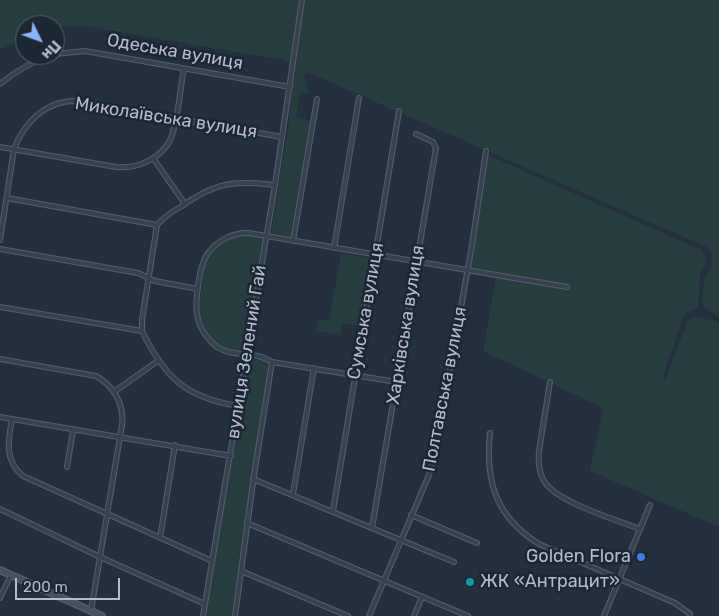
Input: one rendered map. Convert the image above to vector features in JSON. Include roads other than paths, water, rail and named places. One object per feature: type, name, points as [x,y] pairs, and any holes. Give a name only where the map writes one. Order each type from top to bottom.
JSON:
[{"type":"main road","points":[[0,570],[102,616]]},
{"type":"street","name":"вулиця Зелений Гай","points":[[203,616],[275,185],[290,87],[296,29],[302,0]]},
{"type":"street","name":"Одеська вулиця","points":[[65,54],[85,51],[290,87]]},
{"type":"street","name":"Одеська вулиця","points":[[0,84],[26,65]]},
{"type":"street","points":[[0,147],[123,168],[136,166],[161,152],[171,137],[184,69]]},
{"type":"street","points":[[334,248],[359,98]]},
{"type":"street","points":[[293,241],[317,100]]},
{"type":"street","name":"Миколаївська вулиця","points":[[0,240],[14,149],[24,128],[34,118],[53,105],[65,101],[75,101],[282,137]]},
{"type":"street","name":"Сумська вулиця","points":[[333,511],[400,111]]},
{"type":"street","name":"Харківська вулиця","points":[[372,528],[436,148],[433,142],[416,134]]},
{"type":"street","name":"Полтавська вулиця","points":[[369,616],[429,475],[435,454],[468,270],[486,151]]},
{"type":"street","points":[[153,158],[185,204]]},
{"type":"street","points":[[239,406],[213,402],[185,389],[174,379],[159,360],[142,331],[148,278],[157,225],[164,218],[207,191],[226,184],[244,182],[275,185]]},
{"type":"street","points":[[6,198],[157,225]]},
{"type":"street","points":[[397,382],[272,362],[260,356],[229,352],[217,347],[202,330],[197,314],[198,288],[203,263],[210,251],[237,233],[266,236],[567,287]]},
{"type":"street","points":[[0,249],[138,273],[155,281],[198,288]]},
{"type":"street","points":[[0,307],[142,331]]},
{"type":"street","points":[[0,359],[96,376],[103,379],[114,392],[123,412],[91,611]]},
{"type":"street","points":[[114,392],[159,360]]},
{"type":"street","points":[[235,616],[253,479],[272,362]]},
{"type":"street","points":[[292,494],[314,368]]},
{"type":"street","points":[[550,382],[538,451],[538,460],[544,480],[562,498],[640,529]]},
{"type":"street","points":[[0,417],[120,438],[175,445],[231,456]]},
{"type":"street","points":[[12,419],[8,440],[9,454],[11,462],[18,472],[29,479],[212,561]]},
{"type":"street","points":[[67,467],[73,430]]},
{"type":"street","points":[[490,433],[488,466],[491,484],[500,506],[515,525],[539,544],[675,603],[690,614]]},
{"type":"street","points":[[160,538],[175,445]]},
{"type":"street","points":[[253,479],[454,562]]},
{"type":"street","points":[[604,616],[650,505]]},
{"type":"street","points":[[0,509],[100,557],[205,604]]},
{"type":"street","points":[[411,516],[477,543]]},
{"type":"street","points":[[247,523],[468,616]]},
{"type":"street","points":[[241,571],[348,616]]},
{"type":"street","points":[[0,598],[11,575]]},
{"type":"street","points":[[414,616],[422,597]]},
{"type":"place","name":"Golden Flora","points":[[641,557]]},
{"type":"place","name":"ЖК «Антрацит»","points":[[470,582]]}]
